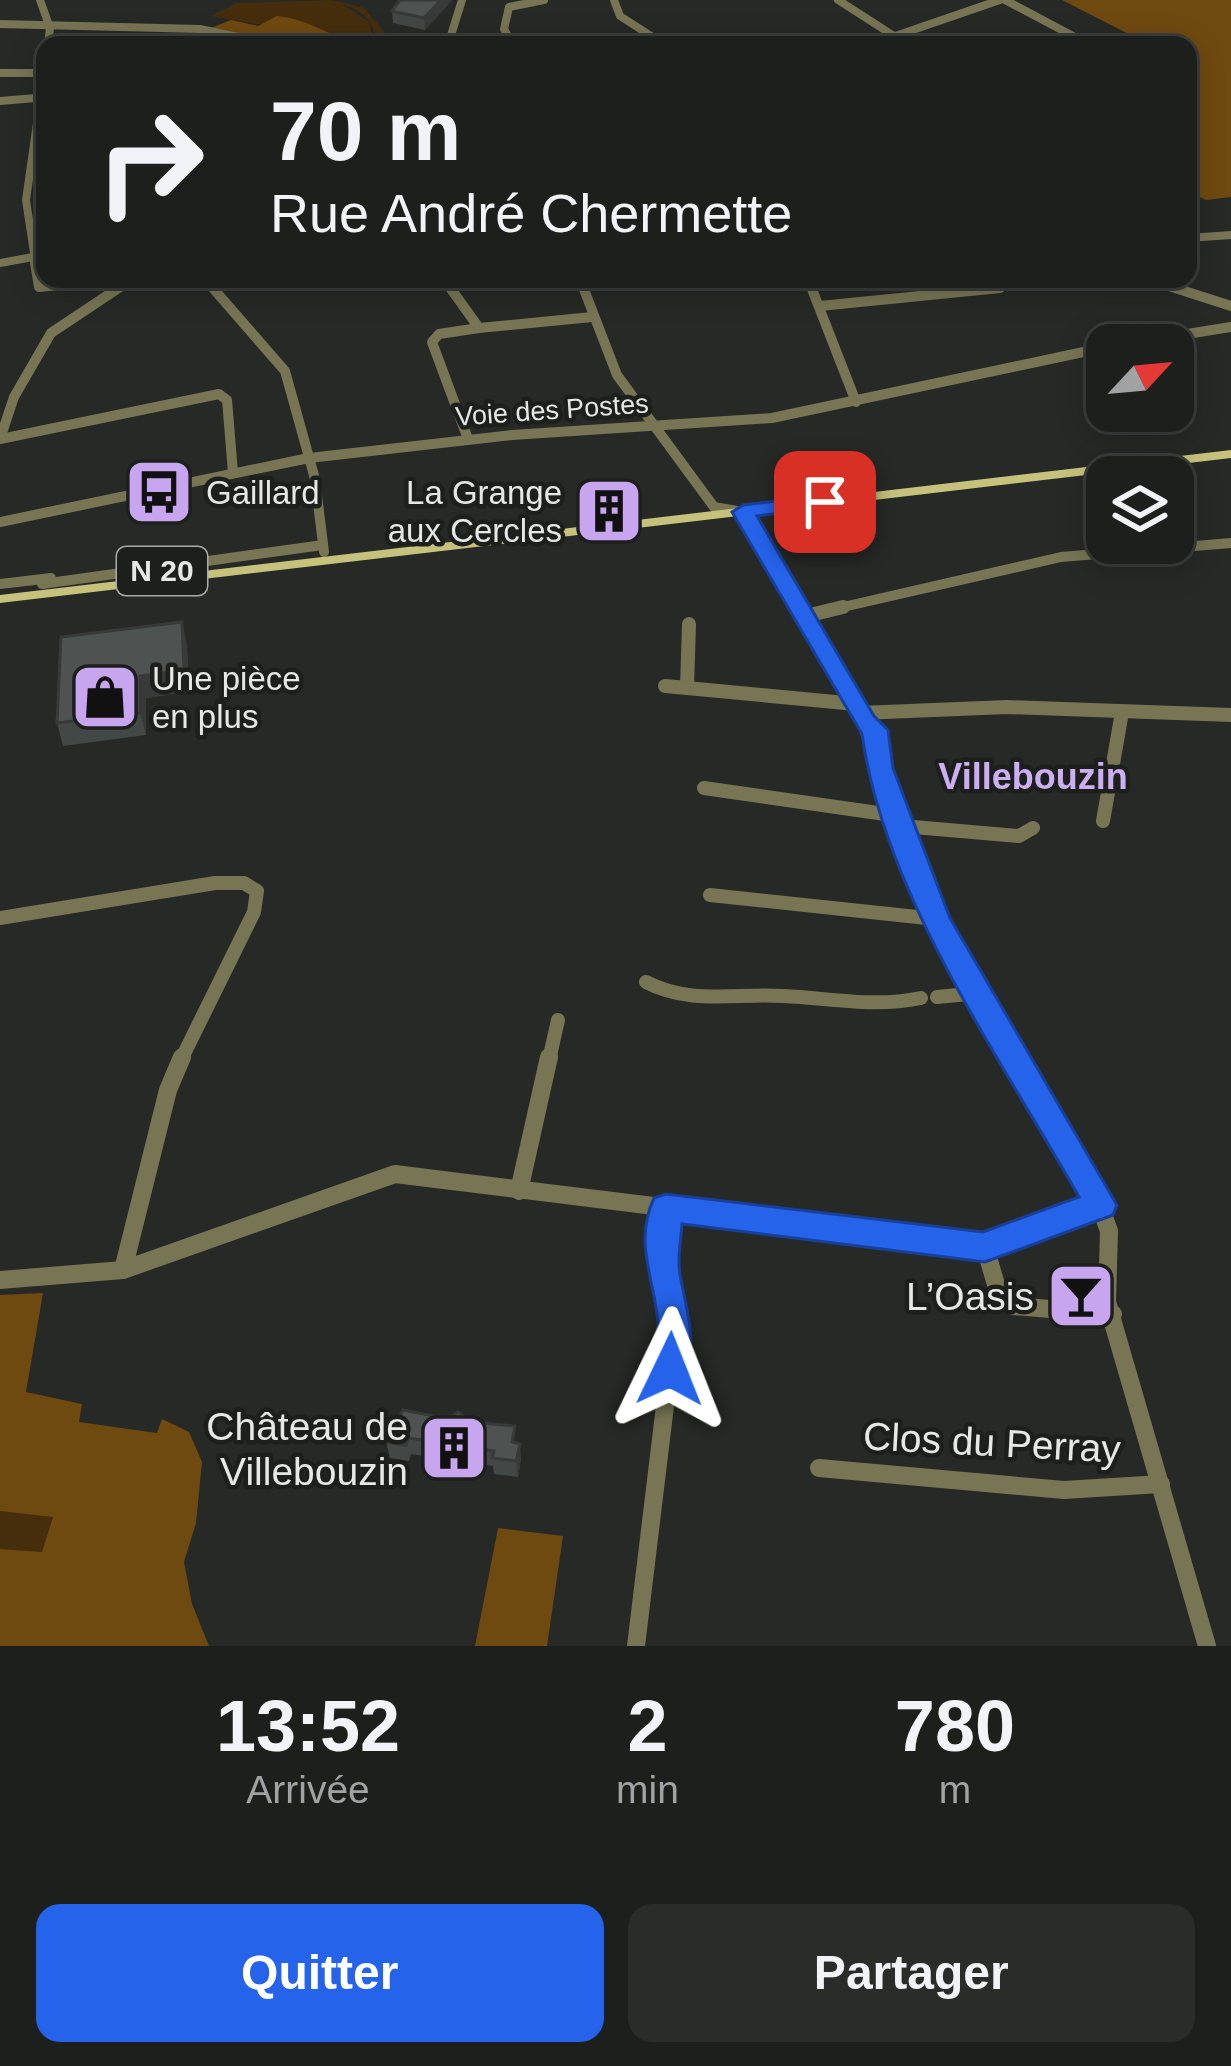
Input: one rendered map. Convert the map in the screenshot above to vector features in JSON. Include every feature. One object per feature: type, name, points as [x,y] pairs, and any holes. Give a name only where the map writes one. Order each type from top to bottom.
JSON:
[{"type":"main road","name":"N 20","points":[[0,586],[709,501],[1231,451]]},
{"type":"main road","name":"N 20","points":[[0,599],[1231,451]]},
{"type":"street","points":[[40,0],[48,36]]},
{"type":"street","points":[[451,36],[462,0]]},
{"type":"street","points":[[508,36],[504,29],[509,8],[544,0]]},
{"type":"street","points":[[614,0],[620,16],[651,36]]},
{"type":"street","points":[[838,0],[896,36]]},
{"type":"street","points":[[904,36],[1003,0],[1073,36]]},
{"type":"street","points":[[0,25],[217,31],[238,36]]},
{"type":"street","points":[[0,73],[36,70]]},
{"type":"street","points":[[0,101],[36,98]]},
{"type":"street","points":[[36,149],[28,170],[27,226],[36,267]]},
{"type":"street","points":[[28,170],[36,170]]},
{"type":"street","points":[[1197,237],[1231,235]]},
{"type":"street","points":[[0,263],[33,257]]},
{"type":"street","points":[[0,439],[14,397],[51,333],[118,288]]},
{"type":"street","points":[[0,586],[323,549],[309,458],[285,371],[213,288]]},
{"type":"street","points":[[450,288],[478,328]]},
{"type":"street","points":[[583,288],[617,375],[709,501],[743,512],[806,616],[860,713],[936,919],[1101,1205],[1109,1231],[1107,1302],[1207,1646]]},
{"type":"street","points":[[812,288],[856,402]]},
{"type":"street","points":[[1175,288],[1231,306]]},
{"type":"street","points":[[820,306],[1000,289]]},
{"type":"street","points":[[467,439],[431,342],[440,334],[478,328],[592,317]]},
{"type":"street","points":[[1194,333],[1231,327]]},
{"type":"street","name":"Voie des Postes","points":[[0,522],[309,458],[467,439],[744,422],[1086,352]]},
{"type":"street","points":[[0,439],[219,394],[227,400],[233,473]]},
{"type":"street","points":[[806,616],[1061,556],[1231,543]]},
{"type":"street","points":[[42,584],[74,576]]},
{"type":"street","points":[[686,688],[689,624]]},
{"type":"street","points":[[665,686],[860,713],[1007,707],[1231,715]]},
{"type":"street","points":[[1103,821],[1121,712]]},
{"type":"street","points":[[704,788],[1019,836],[1034,828]]},
{"type":"street","points":[[0,918],[244,883],[256,891],[254,912],[221,970],[168,1090],[123,1270]]},
{"type":"street","points":[[710,895],[936,919]]},
{"type":"street","points":[[646,982],[677,993],[735,999],[790,995],[857,1008],[979,993]]},
{"type":"street","points":[[519,1191],[559,1020]]},
{"type":"street","points":[[0,1280],[123,1270],[395,1174],[985,1247],[1029,1226],[1101,1205]]},
{"type":"street","points":[[636,1646],[675,1323],[661,1270],[666,1208]]},
{"type":"street","points":[[985,1247],[997,1288],[1013,1306],[1113,1314]]},
{"type":"street","name":"Clos du Perray","points":[[819,1468],[1064,1490],[1161,1484]]},
{"type":"shaded area","points":[[331,0],[364,8],[388,36],[375,36],[369,22],[373,36],[324,36],[211,16],[237,3]]},
{"type":"shaded area","points":[[1062,0],[1231,0],[1231,197],[1206,200],[1197,196],[1197,36],[1132,36]]},
{"type":"shaded area","points":[[277,16],[337,36],[244,36],[211,28],[231,20],[258,26]]},
{"type":"shaded area","points":[[43,1293],[26,1392],[82,1404],[79,1422],[157,1433],[162,1419],[189,1432],[202,1462],[196,1523],[184,1562],[192,1604],[209,1646],[0,1646],[0,1549],[42,1552],[53,1517],[0,1511],[0,1295]]},
{"type":"shaded area","points":[[0,1511],[54,1516],[42,1552],[0,1549]]},
{"type":"shaded area","points":[[498,1528],[563,1536],[547,1646],[475,1646]]},
{"type":"building","points":[[400,0],[441,0],[424,18],[392,11]]},
{"type":"building","points":[[182,622],[184,670],[140,676],[140,713],[57,723],[61,637]]},
{"type":"building","points":[[403,1410],[448,1419],[458,1412],[470,1422],[515,1426],[512,1442],[520,1444],[516,1461],[492,1458],[494,1451],[408,1438],[406,1445],[386,1442]]},
{"type":"place","name":"Gaillard","points":[[159,492]]},
{"type":"place","name":"La Grange aux Cercles","points":[[609,511]]},
{"type":"place","name":"Une pièce en plus","points":[[105,697]]},
{"type":"place","name":"L’Oasis","points":[[1081,1296]]},
{"type":"place","name":"Château de Villebouzin","points":[[454,1448]]},
{"type":"district","name":"Villebouzin","points":[[1033,776]]},
{"type":"route","points":[[670,1369],[675,1323],[661,1270],[666,1208],[985,1247],[1029,1226],[1101,1205],[936,919],[880,768],[875,730],[864,721],[828,651],[743,512],[825,502]]}]
